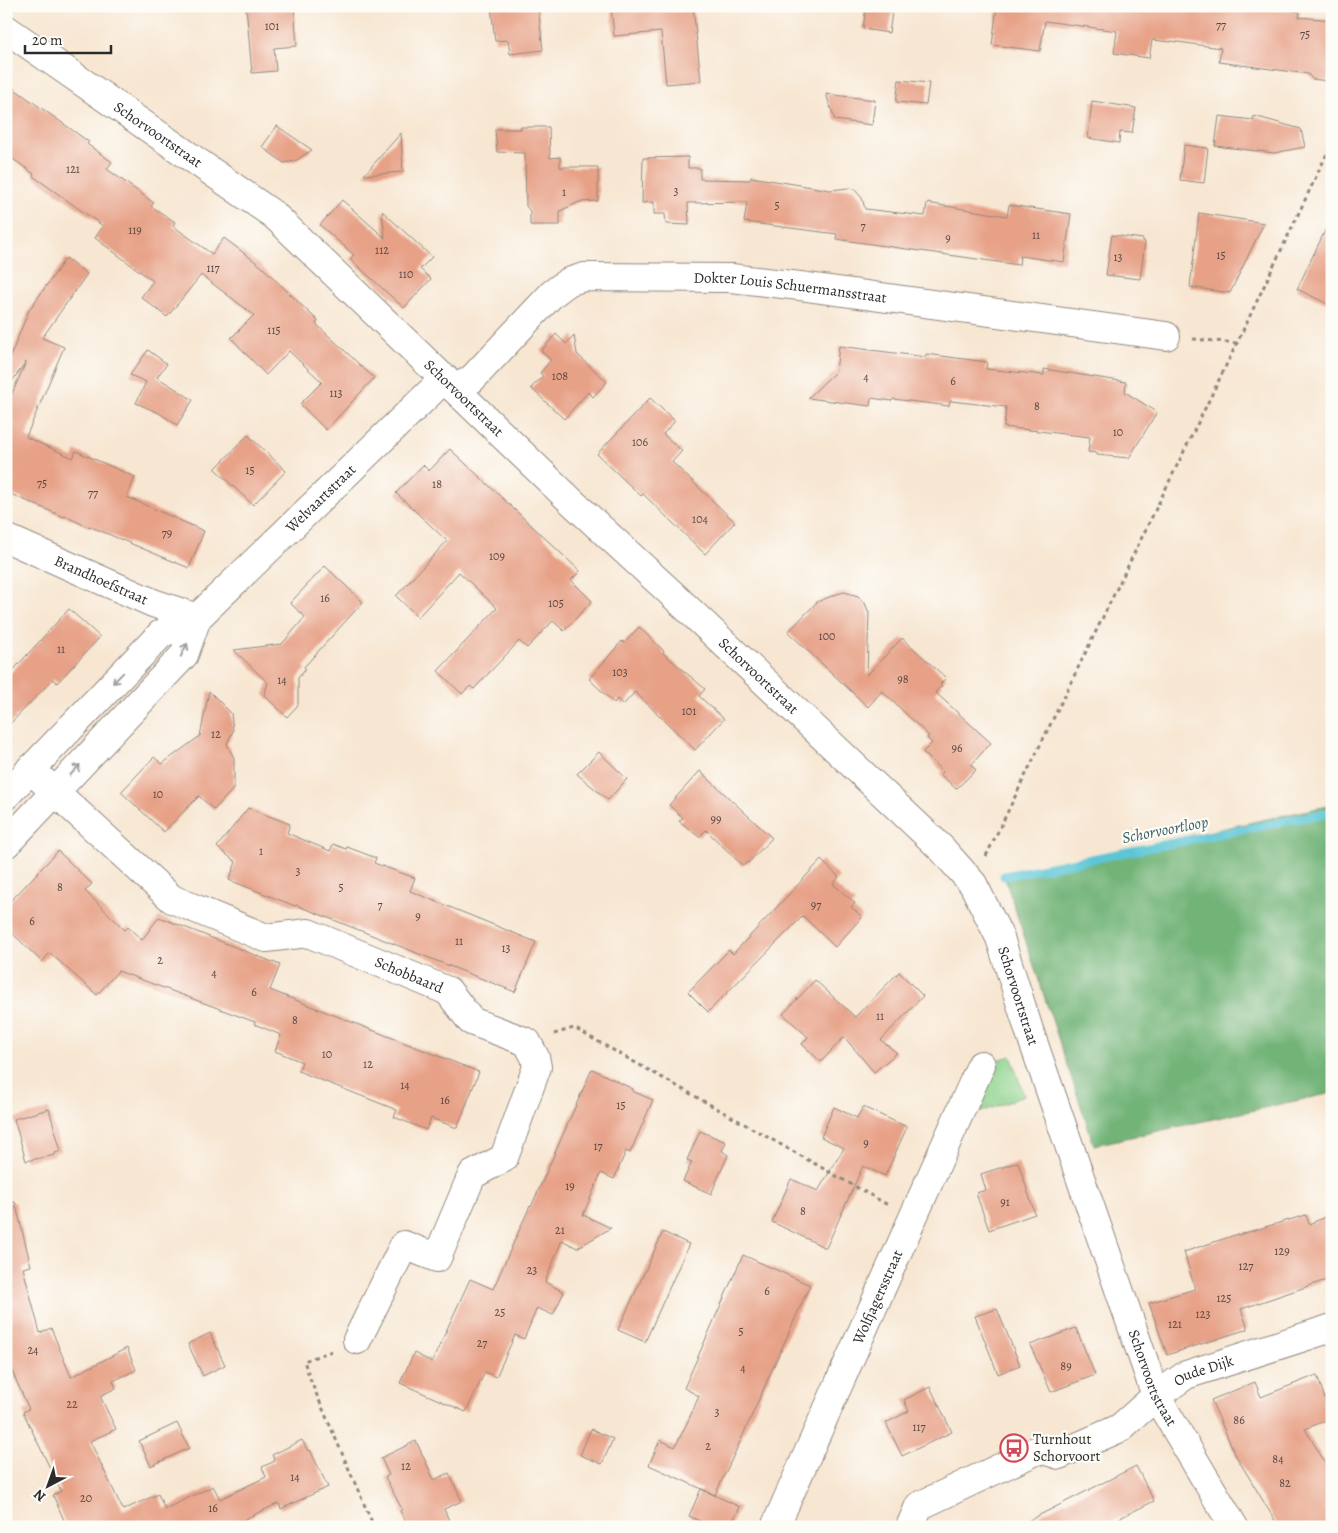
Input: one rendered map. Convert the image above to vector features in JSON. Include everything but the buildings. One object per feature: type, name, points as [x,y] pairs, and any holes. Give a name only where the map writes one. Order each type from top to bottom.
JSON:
[{"type":"street","name":"Schorvoortstraat","points":[[6,29],[274,215],[572,502],[942,849],[973,884],[1000,938],[1029,1030],[1156,1396],[1234,1527]]},
{"type":"street","name":"Dokter Louis Schuermansstraat","points":[[450,384],[472,379],[552,294],[568,282],[584,277],[731,278],[810,287],[1166,336]]},
{"type":"street","name":"Welvaartstraat","points":[[6,796],[161,634],[197,618],[450,384]]},
{"type":"street","name":"Brandhoefstraat","points":[[6,538],[153,603],[197,618]]},
{"type":"street","name":"Welvaartstraat","points":[[6,844],[184,655],[197,618]]},
{"type":"street","name":"Schobbaard","points":[[30,769],[172,898],[266,938],[308,933],[448,991],[471,1021],[526,1042]]},
{"type":"street","points":[[357,1340],[404,1245],[437,1258],[472,1175],[504,1158],[537,1066],[535,1057],[526,1042]]},
{"type":"street","name":"Wolfjagersstraat","points":[[775,1527],[914,1219],[981,1065]]},
{"type":"street","name":"Oude Dijk","points":[[910,1527],[919,1506],[1040,1449],[1059,1455],[1120,1428],[1156,1396],[1186,1375],[1332,1328]]},
{"type":"path","points":[[973,884],[1237,343],[1332,143]]},
{"type":"path","points":[[1166,336],[1237,343]]},
{"type":"path","points":[[526,1042],[574,1028],[914,1219]]},
{"type":"path","points":[[357,1340],[304,1362],[374,1527]]},
{"type":"green space","points":[[1332,805],[1332,1093],[1094,1145],[1004,876]]},
{"type":"green space","points":[[1011,1056],[1024,1096],[981,1112],[977,1111],[998,1060]]},
{"type":"waterway","name":"Schorvoortloop","points":[[1004,876],[1332,812]]},
{"type":"place","name":"Turnhout Schorvoort","points":[[1014,1448]]}]
